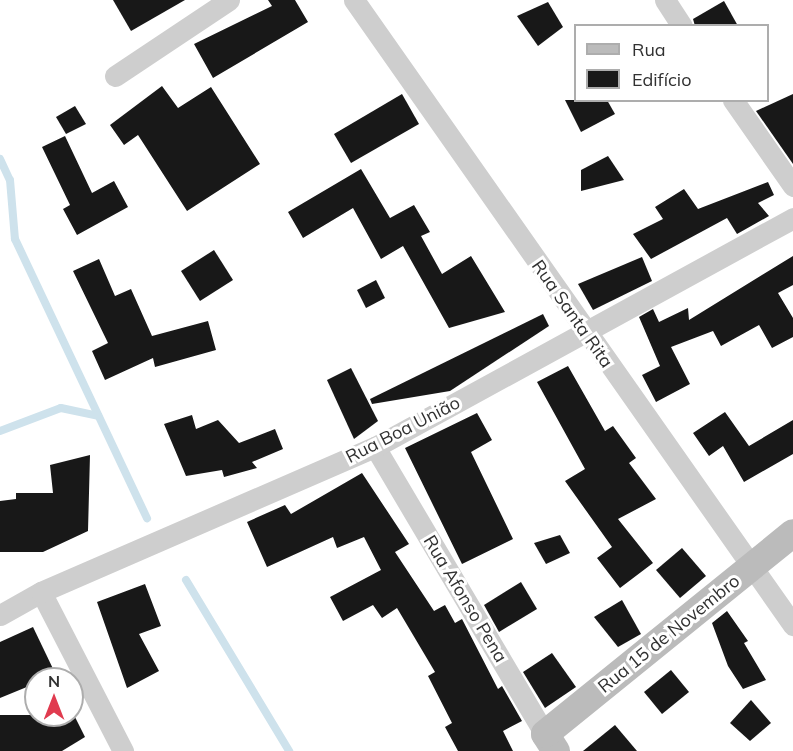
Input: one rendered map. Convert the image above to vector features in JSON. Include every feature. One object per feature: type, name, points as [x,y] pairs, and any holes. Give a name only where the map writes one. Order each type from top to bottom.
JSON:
[{"type":"street","points":[[115,76],[229,0]]},
{"type":"street","name":"Rua Santa Rita","points":[[354,0],[585,334],[793,625]]},
{"type":"street","points":[[665,0],[681,24]]},
{"type":"street","points":[[734,102],[793,186]]},
{"type":"street","name":"Rua Boa União","points":[[0,615],[41,592],[375,447],[793,218]]},
{"type":"street","name":"Rua Afonso Pena","points":[[375,447],[550,743]]},
{"type":"street","name":"Rua 15 de Novembro","points":[[550,743],[793,533]]},
{"type":"street","points":[[41,592],[123,751]]},
{"type":"building","points":[[113,0],[185,0],[131,31]]},
{"type":"building","points":[[268,0],[295,0],[308,22],[213,78],[194,44],[272,6]]},
{"type":"building","points":[[724,1],[737,24],[694,24],[693,19]]},
{"type":"building","points":[[548,2],[563,27],[538,46],[517,16]]},
{"type":"building","points":[[162,86],[178,108],[211,87],[260,164],[187,211],[138,135],[124,145],[110,125]]},
{"type":"building","points":[[402,94],[419,124],[351,163],[334,134]]},
{"type":"building","points":[[793,94],[793,164],[756,111]]},
{"type":"building","points":[[565,100],[608,102],[615,114],[581,132]]},
{"type":"building","points":[[75,106],[86,124],[66,134],[56,117]]},
{"type":"building","points":[[65,136],[92,193],[114,181],[128,207],[77,235],[63,209],[70,205],[42,147]]},
{"type":"building","points":[[608,156],[624,180],[581,191],[581,170]]},
{"type":"building","points":[[361,169],[390,218],[414,205],[430,232],[421,236],[442,274],[471,256],[505,312],[449,328],[403,246],[381,259],[353,208],[303,238],[288,212]]},
{"type":"building","points":[[768,182],[774,195],[758,203],[769,216],[737,234],[727,218],[651,259],[633,234],[663,219],[655,207],[684,189],[698,209]]},
{"type":"building","points":[[214,250],[233,280],[200,301],[181,271]]},
{"type":"building","points":[[793,256],[793,285],[778,293],[793,318],[793,337],[772,348],[759,325],[721,346],[713,331],[671,347],[690,384],[656,402],[642,375],[660,366],[639,317],[653,309],[659,322],[688,308],[689,320]]},
{"type":"building","points":[[642,257],[652,281],[593,310],[578,284]]},
{"type":"building","points":[[99,259],[115,296],[131,289],[152,336],[208,321],[216,350],[155,367],[153,358],[105,380],[92,351],[108,343],[73,271]]},
{"type":"building","points":[[376,280],[385,298],[366,308],[357,290]]},
{"type":"building","points":[[543,314],[549,326],[450,391],[372,404],[370,399]]},
{"type":"building","points":[[568,366],[605,431],[613,426],[636,458],[629,463],[656,499],[618,519],[653,563],[620,588],[597,558],[612,547],[565,481],[585,469],[537,382]]},
{"type":"building","points":[[351,368],[378,421],[354,439],[327,380]]},
{"type":"building","points":[[725,412],[749,446],[793,420],[793,454],[744,482],[723,446],[709,456],[693,433]]},
{"type":"building","points":[[477,413],[492,440],[471,452],[513,539],[462,564],[405,448]]},
{"type":"building","points":[[192,415],[196,429],[218,420],[239,443],[275,429],[283,449],[252,462],[257,468],[224,477],[222,470],[186,476],[164,424]]},
{"type":"building","points":[[90,455],[88,531],[43,552],[0,552],[0,501],[16,499],[16,493],[53,493],[50,465]]},
{"type":"building","points":[[362,473],[409,544],[395,552],[434,611],[445,605],[455,623],[462,619],[498,689],[502,686],[522,721],[503,731],[513,751],[458,751],[445,727],[452,723],[428,676],[435,672],[397,608],[382,618],[373,605],[343,621],[330,597],[381,570],[364,537],[337,548],[333,537],[267,567],[247,522],[285,505],[291,514]]},
{"type":"building","points":[[560,535],[570,553],[546,564],[534,543]]},
{"type":"building","points":[[682,548],[706,576],[680,598],[656,570]]},
{"type":"building","points":[[521,582],[537,609],[499,632],[484,605]]},
{"type":"building","points":[[145,584],[161,626],[139,634],[159,671],[127,688],[97,602]]},
{"type":"building","points":[[622,600],[641,634],[618,647],[594,617]]},
{"type":"building","points":[[727,611],[748,641],[744,643],[766,680],[743,689],[728,666],[712,623]]},
{"type":"building","points":[[33,627],[52,667],[24,667],[24,688],[0,698],[0,642]]},
{"type":"building","points":[[552,653],[576,687],[545,708],[523,672]]},
{"type":"building","points":[[671,670],[689,692],[662,714],[644,692]]},
{"type":"building","points":[[751,700],[771,723],[750,741],[730,723]]},
{"type":"building","points":[[0,715],[24,715],[24,727],[80,727],[85,737],[62,751],[0,751]]},
{"type":"building","points":[[615,725],[637,751],[583,751]]},
{"type":"waterway","points":[[0,159],[10,180],[15,239],[147,518]]},
{"type":"waterway","points":[[0,431],[61,408],[98,416]]},
{"type":"waterway","points":[[186,580],[289,751]]}]
